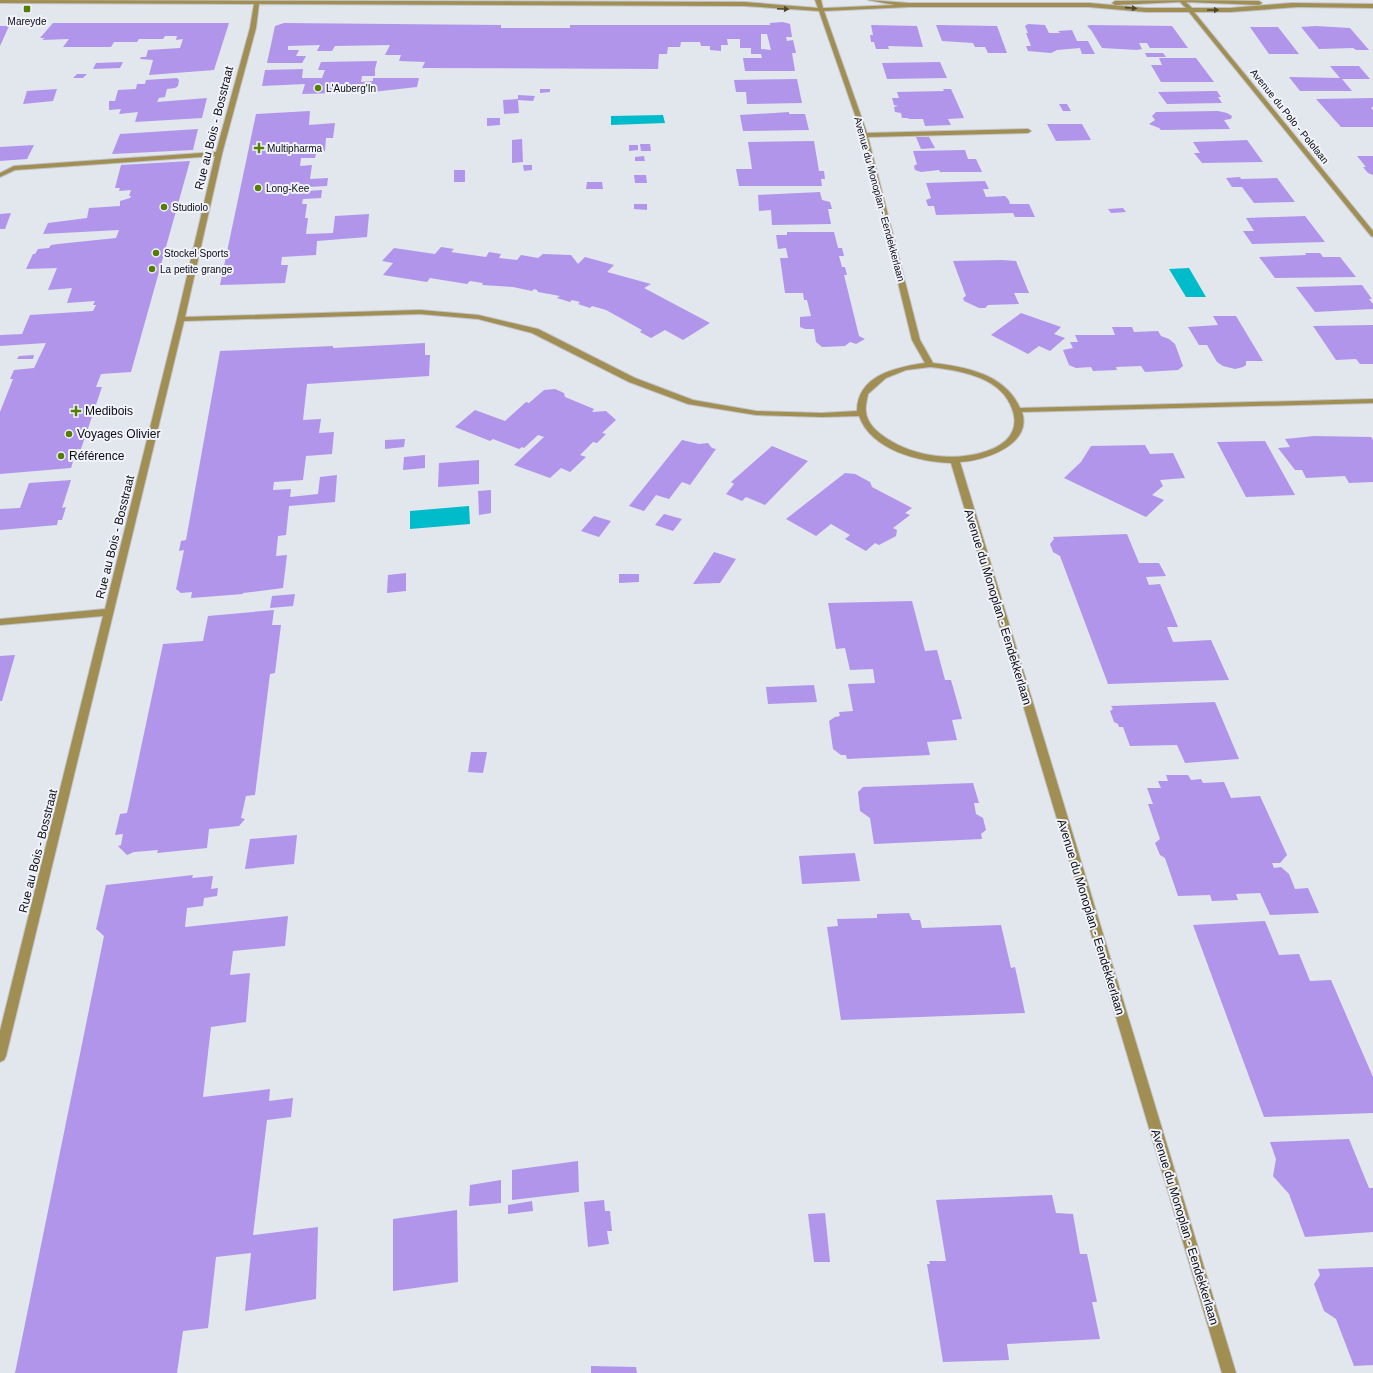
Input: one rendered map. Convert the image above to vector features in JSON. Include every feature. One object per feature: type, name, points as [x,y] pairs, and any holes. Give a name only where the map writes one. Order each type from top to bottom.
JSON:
[{"type":"street","points":[[744,4],[772,0]]},
{"type":"street","name":"Avenue du Monoplan - Eendekkerlaan","points":[[818,0],[865,135],[916,340],[930,365]]},
{"type":"street","points":[[872,0],[909,5]]},
{"type":"street","points":[[1089,5],[1140,0],[1223,0],[1296,6]]},
{"type":"street","name":"Avenue du Polo - Pololaan","points":[[1181,0],[1373,235]]},
{"type":"street","points":[[0,1],[744,4],[779,9],[867,9],[909,5],[1089,5],[1146,10],[1230,10],[1296,6],[1373,6]]},
{"type":"street","name":"Rue au Bois - Bosstraat","points":[[0,1056],[181,319],[219,154],[253,28],[257,1]]},
{"type":"street","points":[[865,135],[1028,131]]},
{"type":"street","points":[[0,175],[14,168],[219,154]]},
{"type":"street","points":[[181,319],[420,312],[478,317],[535,331],[632,380],[691,402],[756,413],[822,415],[861,413]]},
{"type":"street","points":[[930,365],[957,368],[982,376],[1006,391],[1019,410],[1020,426],[1014,438],[999,450],[980,457],[955,460],[927,458],[902,451],[877,437],[869,428],[861,413],[864,393],[883,376],[905,368],[930,365]]},
{"type":"street","points":[[1019,410],[1373,401]]},
{"type":"street","name":"Avenue du Monoplan - Eendekkerlaan","points":[[955,460],[1228,1373]]},
{"type":"street","points":[[0,622],[109,612]]},
{"type":"water","points":[[663,115],[665,123],[611,125],[611,116]]},
{"type":"water","points":[[1189,268],[1206,297],[1186,297],[1169,269]]},
{"type":"water","points":[[469,506],[470,524],[410,529],[410,511]]},
{"type":"building","points":[[783,22],[790,24],[792,37],[786,37],[787,41],[793,40],[796,53],[792,53],[795,71],[745,71],[743,58],[762,58],[761,54],[751,54],[751,48],[740,48],[740,39],[727,39],[728,45],[721,45],[721,51],[710,50],[710,46],[701,46],[700,42],[681,42],[680,47],[668,47],[667,54],[659,54],[658,69],[422,68],[425,62],[399,61],[401,55],[385,55],[390,45],[335,46],[332,51],[317,51],[320,45],[288,46],[288,50],[299,50],[296,56],[306,56],[302,63],[267,63],[275,26],[284,23],[501,25],[501,28],[570,28],[570,25],[770,25],[770,23]],"holes":[[[761,34],[767,34],[771,50],[761,49]]]},
{"type":"building","points":[[53,23],[229,23],[214,70],[149,75],[153,60],[140,59],[141,57],[146,57],[148,50],[180,48],[183,39],[176,40],[177,36],[165,36],[163,39],[139,39],[137,42],[114,42],[111,47],[63,47],[69,39],[42,40],[45,38],[40,38]]},
{"type":"building","points":[[1028,24],[1045,25],[1049,33],[1060,33],[1058,31],[1072,30],[1077,41],[1088,41],[1095,54],[1082,54],[1080,48],[1057,50],[1051,53],[1028,51],[1026,46],[1031,46],[1025,26]]},
{"type":"building","points":[[871,25],[917,26],[923,47],[888,46],[889,49],[876,49],[874,42],[871,42],[870,35],[873,35]]},
{"type":"building","points":[[936,25],[997,26],[1007,53],[988,53],[985,47],[975,47],[973,43],[942,41]]},
{"type":"building","points":[[0,26],[9,26],[0,46]]},
{"type":"building","points":[[1087,26],[1172,26],[1188,48],[1150,48],[1147,43],[1139,43],[1142,49],[1102,48]]},
{"type":"building","points":[[1316,26],[1350,28],[1369,50],[1356,50],[1353,48],[1319,49],[1301,27]]},
{"type":"building","points":[[1250,27],[1278,27],[1299,54],[1269,54]]},
{"type":"building","points":[[1145,53],[1163,53],[1166,57],[1147,57]]},
{"type":"building","points":[[1159,58],[1196,58],[1214,82],[1161,82],[1151,65],[1162,65]]},
{"type":"building","points":[[377,61],[375,76],[362,76],[361,82],[373,81],[373,78],[419,78],[417,87],[372,92],[302,94],[305,84],[262,86],[265,70],[303,69],[302,78],[322,78],[325,70],[318,70],[321,62]]},
{"type":"building","points":[[123,62],[120,68],[93,69],[96,63]]},
{"type":"building","points":[[940,62],[947,78],[887,79],[882,63]]},
{"type":"building","points":[[1330,66],[1359,66],[1370,79],[1342,79],[1352,91],[1300,91],[1289,77],[1340,78]]},
{"type":"building","points":[[77,74],[87,74],[83,78],[73,78]]},
{"type":"building","points":[[177,78],[179,80],[178,86],[167,89],[165,97],[159,98],[157,102],[207,98],[202,118],[135,122],[138,112],[119,114],[121,109],[109,110],[109,101],[115,101],[118,90],[136,89],[137,84],[145,84],[146,80]]},
{"type":"building","points":[[797,79],[802,103],[747,104],[746,92],[736,92],[734,80]]},
{"type":"building","points":[[57,89],[53,101],[23,104],[27,91]]},
{"type":"building","points":[[540,89],[550,89],[550,92],[540,93]]},
{"type":"building","points":[[943,89],[951,89],[964,118],[948,119],[951,125],[925,126],[923,119],[902,118],[901,113],[895,112],[894,107],[898,106],[894,105],[892,98],[899,98],[897,92],[944,91]]},
{"type":"building","points":[[1217,91],[1221,97],[1218,97],[1222,103],[1167,104],[1158,92]]},
{"type":"building","points":[[518,95],[535,96],[533,101],[518,100],[519,113],[504,114],[503,100],[518,99]]},
{"type":"building","points":[[1373,98],[1373,107],[1371,108],[1373,110],[1373,127],[1341,127],[1316,99]]},
{"type":"building","points":[[1059,104],[1067,104],[1071,111],[1063,111]]},
{"type":"building","points":[[310,111],[309,125],[335,123],[333,138],[326,138],[325,151],[316,154],[315,158],[301,158],[300,166],[312,165],[310,179],[328,178],[327,186],[307,187],[306,191],[322,190],[321,198],[303,199],[302,204],[307,204],[305,218],[308,218],[306,234],[333,233],[335,216],[369,214],[367,237],[317,241],[316,255],[282,257],[281,265],[288,265],[285,283],[220,285],[256,114]]},
{"type":"building","points":[[1218,111],[1232,116],[1231,119],[1224,120],[1230,129],[1161,130],[1149,124],[1155,120],[1152,116],[1156,112]]},
{"type":"building","points":[[789,112],[789,114],[805,114],[809,130],[743,131],[740,115]]},
{"type":"building","points":[[487,118],[500,118],[500,125],[487,126]]},
{"type":"building","points":[[1047,124],[1082,124],[1091,140],[1056,141]]},
{"type":"building","points":[[198,129],[193,150],[112,154],[120,134]]},
{"type":"building","points":[[916,137],[929,137],[935,148],[921,149]]},
{"type":"building","points":[[522,139],[523,162],[512,163],[512,140]]},
{"type":"building","points":[[1247,140],[1263,162],[1202,163],[1194,153],[1200,153],[1193,142]]},
{"type":"building","points":[[814,141],[819,171],[824,171],[825,179],[821,179],[822,186],[739,186],[736,169],[752,169],[748,142]]},
{"type":"building","points":[[640,144],[650,144],[651,151],[641,151]]},
{"type":"building","points":[[34,145],[27,159],[0,161],[0,147]]},
{"type":"building","points":[[629,145],[638,145],[638,150],[629,151]]},
{"type":"building","points":[[965,150],[968,159],[976,159],[982,172],[940,172],[939,170],[921,172],[915,170],[914,166],[917,164],[913,151]]},
{"type":"building","points":[[644,156],[645,161],[635,161],[635,157]]},
{"type":"building","points":[[1357,156],[1373,156],[1373,175],[1368,173],[1363,167],[1366,167]]},
{"type":"building","points":[[190,161],[131,372],[101,374],[96,387],[102,387],[81,449],[77,449],[71,468],[0,474],[0,412],[13,379],[10,379],[14,370],[34,368],[46,343],[0,346],[0,335],[22,334],[30,315],[93,311],[96,305],[93,305],[95,301],[67,303],[72,288],[48,290],[57,268],[26,269],[33,254],[35,254],[38,249],[49,248],[51,245],[116,238],[119,230],[43,234],[48,223],[87,218],[89,208],[120,206],[120,201],[130,198],[131,196],[129,196],[131,190],[119,191],[120,188],[115,188],[121,165]]},
{"type":"building","points":[[523,165],[532,165],[532,170],[524,171]]},
{"type":"building","points":[[454,170],[465,170],[465,182],[454,182]]},
{"type":"building","points":[[634,175],[646,175],[647,183],[635,183]]},
{"type":"building","points":[[1240,177],[1241,179],[1277,178],[1295,202],[1254,203],[1242,187],[1232,187],[1226,178]]},
{"type":"building","points":[[985,181],[989,189],[983,189],[986,197],[1005,196],[1010,203],[1009,204],[1029,204],[1035,217],[1015,217],[1013,213],[936,215],[934,206],[928,206],[926,200],[931,198],[926,183]]},
{"type":"building","points":[[587,182],[602,182],[603,189],[586,189]]},
{"type":"building","points":[[820,192],[822,200],[830,202],[832,209],[828,209],[831,224],[772,225],[771,210],[759,211],[758,195]]},
{"type":"building","points":[[634,204],[647,204],[647,210],[634,209]]},
{"type":"building","points":[[1123,208],[1126,212],[1111,213],[1108,209]]},
{"type":"building","points":[[11,213],[5,229],[0,229],[0,214]]},
{"type":"building","points":[[1305,216],[1325,242],[1252,244],[1243,231],[1254,231],[1246,218]]},
{"type":"building","points":[[787,232],[834,232],[838,248],[842,248],[844,256],[839,256],[842,267],[845,267],[847,275],[844,275],[859,336],[865,339],[856,344],[850,342],[845,346],[822,347],[816,342],[814,329],[805,329],[800,327],[800,317],[811,316],[807,300],[804,300],[803,293],[785,293],[780,258],[788,258],[786,248],[778,249],[776,235],[787,235]]},
{"type":"building","points":[[441,247],[454,249],[451,252],[486,257],[489,252],[501,254],[499,258],[517,260],[521,255],[538,258],[543,254],[571,255],[578,264],[585,257],[614,265],[607,272],[651,284],[644,288],[710,323],[683,340],[665,330],[651,338],[640,332],[642,330],[606,310],[592,306],[590,308],[578,304],[580,302],[572,300],[570,302],[557,298],[560,296],[538,292],[534,289],[532,291],[513,287],[482,285],[483,283],[470,281],[467,284],[430,278],[427,282],[383,275],[393,263],[382,261],[394,248],[435,254]]},
{"type":"building","points":[[1305,253],[1320,253],[1323,257],[1340,257],[1356,277],[1275,278],[1259,257],[1306,255]]},
{"type":"building","points":[[953,261],[1016,261],[1029,293],[1014,293],[1019,304],[988,305],[985,308],[979,308],[964,301],[963,298],[966,296]]},
{"type":"building","points":[[1362,285],[1372,299],[1369,299],[1373,304],[1373,309],[1315,312],[1296,287]]},
{"type":"building","points":[[1021,313],[1061,327],[1054,334],[1065,338],[1050,351],[1039,346],[1028,354],[991,335]]},
{"type":"building","points":[[1213,316],[1236,316],[1263,361],[1246,361],[1246,365],[1235,369],[1223,366],[1217,362],[1207,345],[1199,345],[1188,327],[1218,325]]},
{"type":"building","points":[[1373,325],[1373,364],[1360,364],[1356,359],[1336,360],[1313,326]]},
{"type":"building","points":[[1112,327],[1132,327],[1134,332],[1158,331],[1161,336],[1169,339],[1175,344],[1183,366],[1178,370],[1145,372],[1141,366],[1116,367],[1117,370],[1093,371],[1091,367],[1076,368],[1069,365],[1063,350],[1073,348],[1070,342],[1078,342],[1075,335],[1115,335]]},
{"type":"building","points":[[425,343],[425,355],[430,355],[429,376],[307,384],[303,420],[321,419],[319,433],[334,432],[332,454],[306,456],[303,480],[274,482],[273,490],[291,489],[290,497],[318,494],[320,477],[337,475],[335,502],[289,506],[286,535],[278,536],[276,556],[287,555],[283,588],[243,594],[191,598],[192,592],[181,593],[176,589],[184,550],[179,551],[181,541],[186,540],[220,351],[333,346],[333,348]]},
{"type":"building","points":[[34,355],[33,359],[17,359],[19,356]]},
{"type":"building","points":[[555,389],[564,393],[565,397],[594,409],[592,412],[606,411],[616,420],[602,433],[606,434],[597,443],[593,442],[580,455],[586,457],[570,472],[561,468],[550,478],[514,465],[544,437],[538,435],[524,448],[522,447],[519,449],[493,439],[490,441],[455,427],[475,410],[505,421],[526,402],[529,403],[544,390]]},
{"type":"building","points":[[1314,436],[1371,437],[1373,440],[1373,482],[1349,483],[1345,476],[1306,478],[1302,470],[1295,470],[1278,448],[1290,447],[1285,439]]},
{"type":"building","points":[[405,439],[404,447],[385,449],[385,440]]},
{"type":"building","points":[[682,440],[699,444],[708,443],[712,448],[716,449],[690,485],[682,482],[669,499],[656,495],[644,511],[629,506]]},
{"type":"building","points":[[1265,441],[1295,495],[1246,497],[1217,442]]},
{"type":"building","points":[[1145,445],[1150,454],[1173,453],[1185,478],[1160,480],[1163,486],[1152,495],[1164,500],[1146,517],[1064,478],[1081,462],[1091,446]]},
{"type":"building","points":[[772,446],[808,461],[765,505],[746,497],[742,501],[726,494],[734,484],[731,482]]},
{"type":"building","points":[[425,455],[425,468],[403,470],[404,457]]},
{"type":"building","points":[[479,460],[479,484],[438,487],[439,463]]},
{"type":"building","points":[[845,473],[855,474],[870,482],[872,487],[912,508],[905,513],[910,515],[893,528],[897,530],[896,536],[879,545],[875,543],[866,551],[845,539],[850,535],[831,524],[816,536],[786,519]]},
{"type":"building","points":[[71,480],[62,508],[66,507],[62,520],[58,520],[57,525],[0,530],[0,509],[20,508],[29,483]]},
{"type":"building","points":[[491,490],[491,513],[479,515],[478,491]]},
{"type":"building","points":[[664,514],[682,519],[673,531],[655,525]]},
{"type":"building","points":[[594,516],[611,521],[599,537],[581,531]]},
{"type":"building","points":[[1127,534],[1139,563],[1159,563],[1166,576],[1146,577],[1149,585],[1160,584],[1178,627],[1167,627],[1173,642],[1211,640],[1229,680],[1108,684],[1060,556],[1053,552],[1050,544],[1054,539],[1053,537]]},
{"type":"building","points":[[714,552],[736,559],[720,583],[693,584]]},
{"type":"building","points":[[406,573],[406,591],[387,593],[388,575]]},
{"type":"building","points":[[619,574],[639,574],[639,582],[619,583]]},
{"type":"building","points":[[295,594],[293,606],[270,608],[272,596]]},
{"type":"building","points":[[912,601],[925,651],[937,650],[945,680],[951,680],[962,719],[952,720],[957,740],[927,742],[930,755],[847,759],[846,755],[841,755],[833,749],[829,721],[840,716],[839,712],[853,711],[848,684],[875,683],[873,669],[850,670],[845,648],[836,649],[828,603]]},
{"type":"building","points":[[274,610],[272,625],[281,625],[275,673],[270,674],[255,795],[246,796],[241,818],[245,819],[239,826],[209,829],[207,848],[157,853],[158,850],[134,852],[127,855],[118,846],[121,845],[123,834],[115,835],[120,814],[127,813],[163,644],[203,641],[208,616]]},
{"type":"building","points":[[15,655],[2,701],[0,701],[0,656]]},
{"type":"building","points":[[814,685],[817,702],[768,704],[766,687]]},
{"type":"building","points":[[1215,702],[1239,759],[1185,763],[1177,745],[1130,746],[1123,727],[1119,727],[1118,724],[1114,722],[1110,711],[1113,709],[1111,706]]},
{"type":"building","points":[[471,752],[487,752],[483,773],[468,772]]},
{"type":"building","points":[[1166,775],[1188,775],[1191,780],[1201,779],[1203,783],[1224,782],[1231,798],[1260,796],[1287,855],[1280,863],[1272,863],[1274,868],[1281,867],[1289,874],[1295,889],[1308,888],[1319,913],[1270,915],[1260,893],[1236,894],[1238,900],[1212,901],[1210,895],[1178,896],[1165,858],[1160,855],[1155,843],[1160,839],[1148,804],[1153,804],[1147,788],[1161,788],[1158,781],[1168,781]]},
{"type":"building","points":[[973,783],[979,803],[974,803],[976,814],[983,818],[986,830],[981,834],[982,839],[874,844],[870,818],[860,811],[858,792],[863,787]]},
{"type":"building","points":[[297,835],[294,864],[245,869],[250,839]]},
{"type":"building","points":[[855,853],[860,881],[802,884],[799,856]]},
{"type":"building","points":[[193,875],[192,878],[213,876],[211,889],[218,888],[217,896],[204,898],[203,906],[187,908],[185,927],[288,916],[285,946],[233,951],[230,975],[250,973],[246,1022],[211,1027],[203,1097],[270,1089],[269,1101],[293,1098],[291,1117],[267,1120],[253,1235],[318,1227],[316,1299],[245,1311],[251,1253],[216,1257],[208,1328],[183,1331],[177,1373],[15,1373],[104,936],[96,929],[106,885]]},
{"type":"building","points":[[909,913],[912,920],[920,920],[922,928],[1001,925],[1011,968],[1015,967],[1025,1013],[841,1020],[827,927],[838,926],[837,919],[877,918],[877,914]]},
{"type":"building","points":[[1265,921],[1279,955],[1299,954],[1310,981],[1331,980],[1373,1077],[1373,1113],[1264,1117],[1193,925]]},
{"type":"building","points":[[1349,1139],[1369,1188],[1373,1188],[1373,1232],[1305,1237],[1289,1194],[1273,1176],[1276,1159],[1270,1142]]},
{"type":"building","points":[[578,1161],[579,1192],[512,1200],[512,1170]]},
{"type":"building","points":[[501,1180],[501,1203],[469,1206],[470,1185]]},
{"type":"building","points":[[1052,1195],[1056,1213],[1073,1214],[1080,1254],[1087,1254],[1097,1302],[1092,1302],[1100,1339],[1007,1344],[1009,1360],[943,1362],[927,1264],[930,1264],[929,1261],[946,1261],[936,1200]]},
{"type":"building","points":[[604,1200],[605,1211],[610,1211],[612,1231],[607,1231],[609,1244],[588,1247],[584,1202]]},
{"type":"building","points":[[532,1201],[533,1211],[508,1214],[508,1205]]},
{"type":"building","points":[[457,1210],[458,1282],[393,1291],[393,1219]]},
{"type":"building","points":[[825,1213],[830,1262],[814,1262],[808,1214]]},
{"type":"building","points":[[1373,1267],[1373,1365],[1354,1366],[1336,1319],[1324,1311],[1314,1284],[1320,1275],[1318,1269]]},
{"type":"building","points":[[591,1366],[636,1367],[637,1373],[591,1373]]},
{"type":"place","name":"Mareyde","points":[[27,9]]},
{"type":"place","name":"L'Auberg'In","points":[[318,88]]},
{"type":"place","name":"Multipharma","points":[[259,148]]},
{"type":"place","name":"Long-Kee","points":[[258,188]]},
{"type":"place","name":"Studiolo","points":[[164,207]]},
{"type":"place","name":"Stockel Sports","points":[[156,253]]},
{"type":"place","name":"La petite grange","points":[[152,269]]},
{"type":"place","name":"Medibois","points":[[76,411]]},
{"type":"place","name":"Voyages Olivier","points":[[69,434]]},
{"type":"place","name":"Référence","points":[[61,456]]}]
